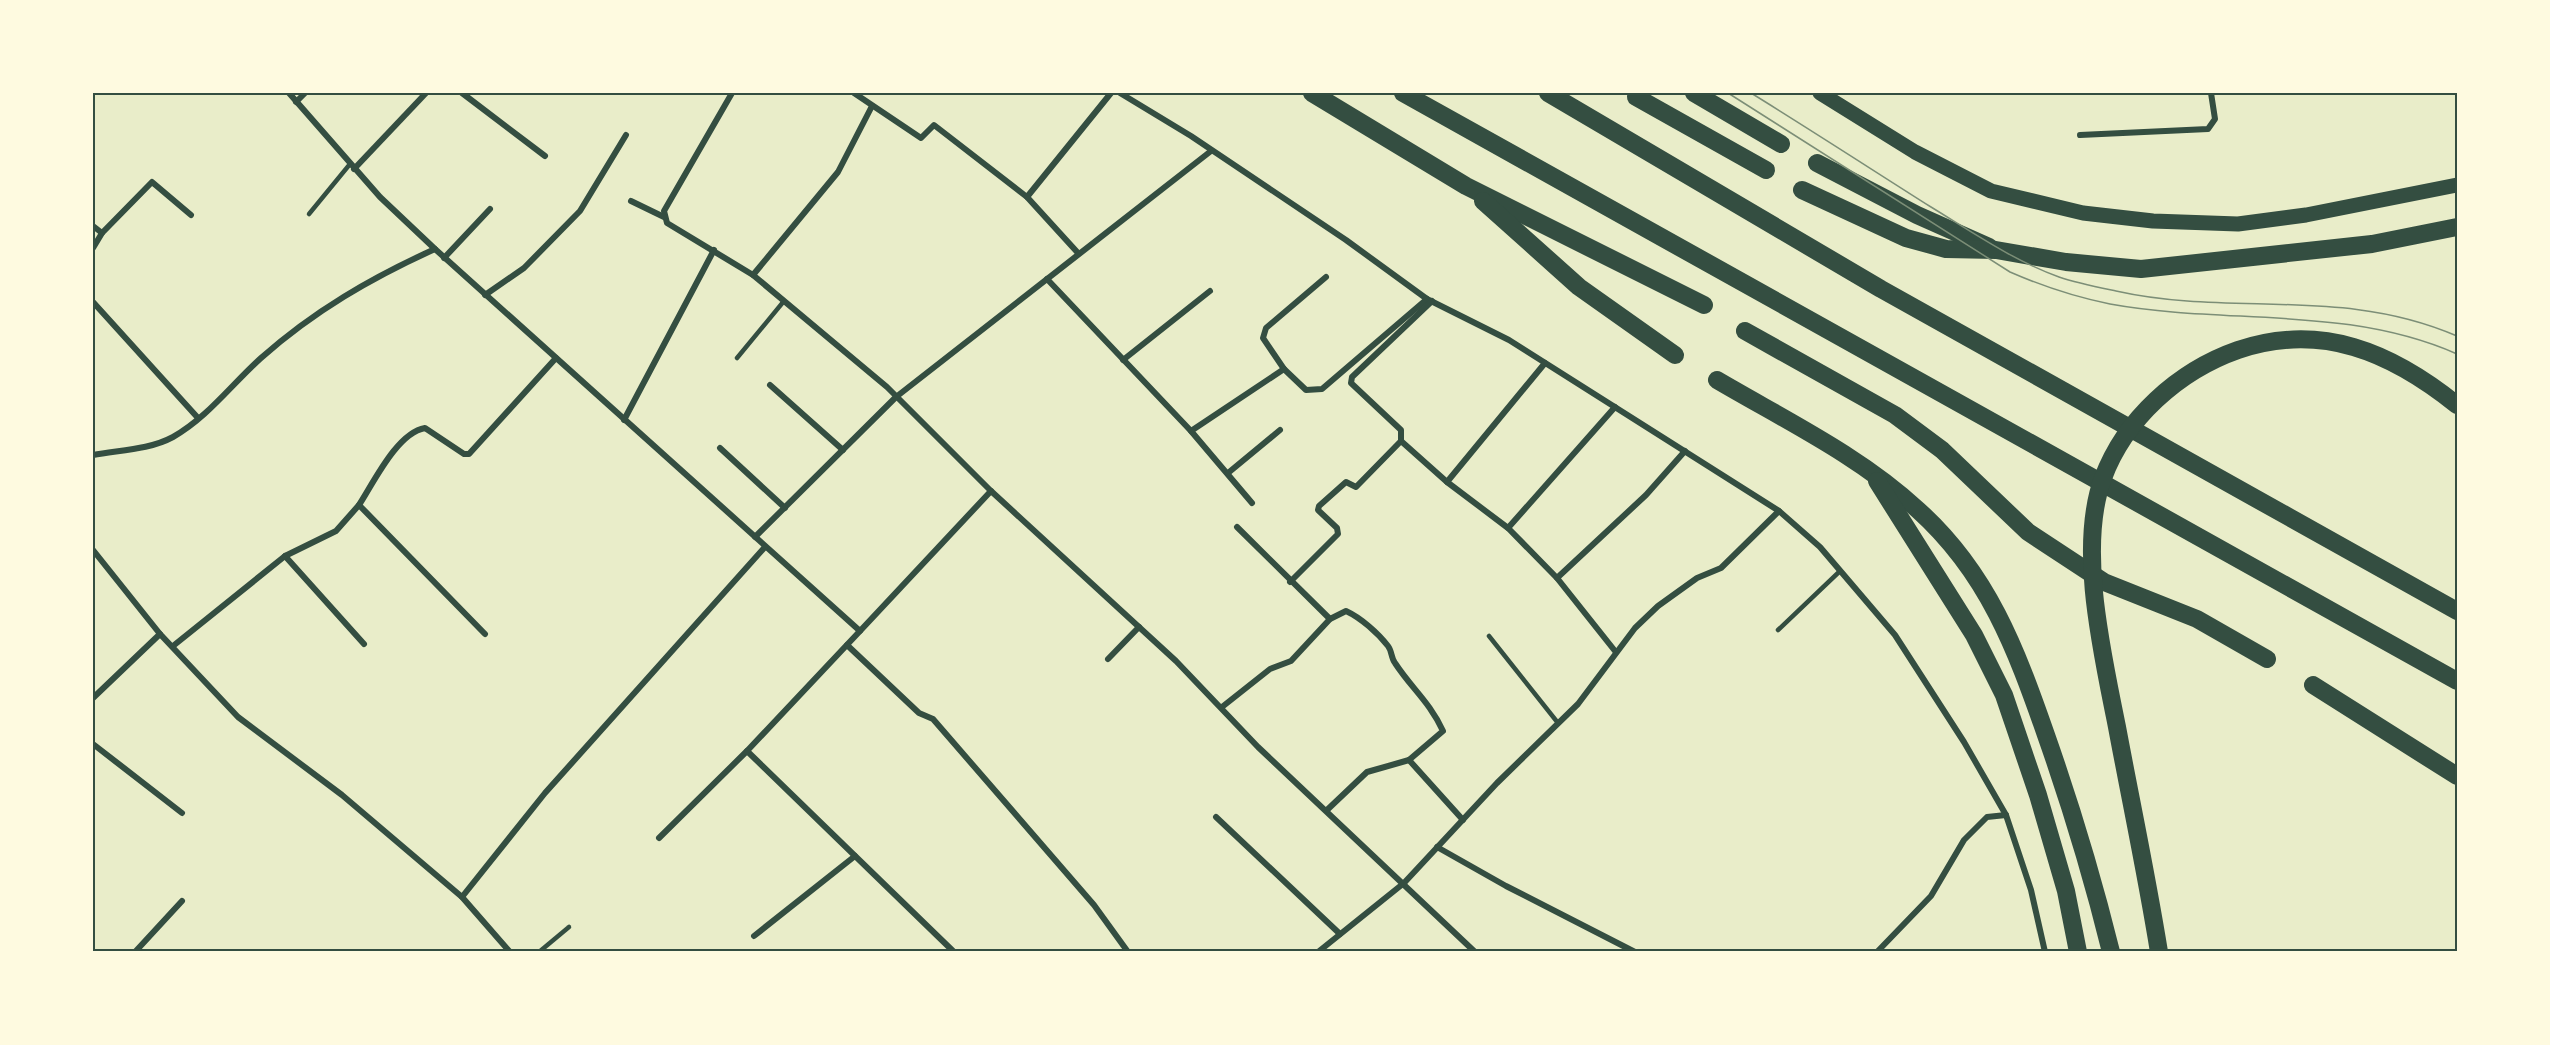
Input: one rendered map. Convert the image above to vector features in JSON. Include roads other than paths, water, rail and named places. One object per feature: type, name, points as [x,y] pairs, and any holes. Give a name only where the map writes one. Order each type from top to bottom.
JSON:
[{"type":"highway","points":[[1312,93],[1466,186],[1704,305]]},
{"type":"highway","points":[[1403,93],[2457,681]]},
{"type":"highway","points":[[1548,93],[1900,300],[2457,611]]},
{"type":"highway","points":[[1694,93],[1780,144]]},
{"type":"highway","points":[[1636,97],[1766,170]]},
{"type":"highway","points":[[1818,163],[1917,215],[1996,250]]},
{"type":"highway","points":[[1466,186],[1579,286],[1675,355]]},
{"type":"highway","points":[[1802,190],[1906,238],[1947,249],[1996,250],[2066,262],[2141,269],[2372,244],[2457,227]]},
{"type":"highway","points":[[1745,332],[1894,415],[1942,450],[2028,532],[2104,582],[2197,619],[2267,659]]},
{"type":"highway","points":[[2159,952],[2106,669],[2095,594],[2092,530],[2102,479],[2122,440],[2147,407],[2183,378],[2225,355],[2262,342],[2282,339],[2312,338],[2369,352],[2427,381],[2457,405]]},
{"type":"highway","points":[[1717,380],[1871,472],[1919,510],[1948,540],[1990,598],[2015,651],[2057,766],[2111,952]]},
{"type":"highway","points":[[1871,472],[1974,635],[2004,695],[2041,805],[2066,891],[2078,952]]},
{"type":"highway","points":[[2313,685],[2457,776]]},
{"type":"main road","points":[[1820,93],[1915,152],[1991,191],[2083,213],[2153,221],[2238,224],[2306,215],[2457,185]]},
{"type":"street","points":[[289,93],[352,166],[444,258],[860,631]]},
{"type":"street","points":[[296,102],[305,93]]},
{"type":"street","points":[[352,166],[426,93]]},
{"type":"street","points":[[462,93],[545,156]]},
{"type":"street","points":[[732,93],[664,211],[667,223],[753,275],[896,397],[991,491],[1222,707],[1258,747],[1475,952]]},
{"type":"street","points":[[854,93],[921,138],[934,125],[1027,197],[1078,253]]},
{"type":"street","points":[[1027,197],[1111,93]]},
{"type":"street","points":[[1120,93],[1346,240],[1430,300],[1509,340],[1779,511],[1820,547],[1895,635],[1964,742],[2006,815],[2031,890],[2045,952]]},
{"type":"street","points":[[2080,135],[2208,129],[2215,119],[2211,93]]},
{"type":"street","points":[[753,275],[838,172],[872,106]]},
{"type":"street","points":[[486,295],[524,268],[580,211],[626,135]]},
{"type":"street","points":[[755,537],[896,397],[1211,151]]},
{"type":"street","points":[[93,248],[102,233],[152,182],[191,215]]},
{"type":"street","points":[[632,201],[664,217]]},
{"type":"street","points":[[444,258],[490,209]]},
{"type":"street","points":[[93,226],[102,233]]},
{"type":"street","points":[[93,455],[155,445],[173,437],[198,418],[261,358],[312,316],[368,282],[435,249]]},
{"type":"street","points":[[624,420],[714,250]]},
{"type":"street","points":[[1326,278],[1266,328],[1263,338],[1284,369],[1306,390],[1322,389],[1430,300]]},
{"type":"street","points":[[1047,279],[1191,430],[1252,503]]},
{"type":"street","points":[[1123,360],[1210,291]]},
{"type":"street","points":[[1290,582],[1338,534],[1337,528],[1318,510],[1319,506],[1346,482],[1356,487],[1401,441],[1401,430],[1351,383],[1352,377],[1430,300]]},
{"type":"street","points":[[93,302],[198,418]]},
{"type":"street","points":[[173,646],[285,556],[328,537],[359,505],[402,440],[417,429],[425,428],[464,454],[469,454],[556,358]]},
{"type":"street","points":[[1447,482],[1545,363]]},
{"type":"street","points":[[1191,430],[1284,369]]},
{"type":"street","points":[[770,385],[843,450]]},
{"type":"street","points":[[1508,528],[1615,407]]},
{"type":"street","points":[[1228,473],[1280,430]]},
{"type":"street","points":[[1401,441],[1447,482],[1508,528],[1557,578],[1615,651]]},
{"type":"street","points":[[720,448],[785,508]]},
{"type":"street","points":[[1557,578],[1613,526],[1685,451]]},
{"type":"street","points":[[659,838],[747,751],[991,491]]},
{"type":"street","points":[[359,505],[485,634]]},
{"type":"street","points":[[1318,952],[1404,883],[1578,704],[1615,651],[1658,606],[1697,578],[1720,568],[1779,511]]},
{"type":"street","points":[[1237,527],[1290,582],[1330,619]]},
{"type":"street","points":[[462,897],[545,793],[765,547]]},
{"type":"street","points":[[93,550],[160,634],[238,717],[342,795],[462,897],[510,952]]},
{"type":"street","points":[[285,556],[364,644]]},
{"type":"street","points":[[1222,707],[1270,669],[1291,661],[1330,619],[1346,610],[1355,615],[1390,648],[1393,661],[1432,708],[1443,731],[1409,760],[1367,772],[1327,810]]},
{"type":"street","points":[[1108,659],[1139,627]]},
{"type":"street","points":[[93,698],[160,634]]},
{"type":"street","points":[[847,645],[919,713],[933,719],[1094,905],[1128,952]]},
{"type":"street","points":[[93,744],[182,813]]},
{"type":"street","points":[[747,751],[954,952]]},
{"type":"street","points":[[1409,760],[1463,820]]},
{"type":"street","points":[[1877,952],[1931,896],[1964,840],[1987,817],[2006,815]]},
{"type":"street","points":[[1216,817],[1340,934]]},
{"type":"street","points":[[1437,847],[1506,886],[1635,952]]},
{"type":"street","points":[[754,936],[855,856]]},
{"type":"street","points":[[135,952],[182,901]]},
{"type":"lane","points":[[309,214],[352,166]]},
{"type":"lane","points":[[737,358],[784,301]]},
{"type":"lane","points":[[1778,630],[1839,572]]},
{"type":"lane","points":[[1489,636],[1558,723]]},
{"type":"lane","points":[[539,952],[569,927]]},
{"type":"tram line","points":[[1728,93],[2010,272],[2046,286],[2110,304],[2154,310],[2285,318],[2372,328],[2415,339],[2457,354]]},
{"type":"tram line","points":[[1751,93],[1978,236],[2026,263],[2059,277],[2102,288],[2159,298],[2202,302],[2287,304],[2372,312],[2414,321],[2457,336]]}]
